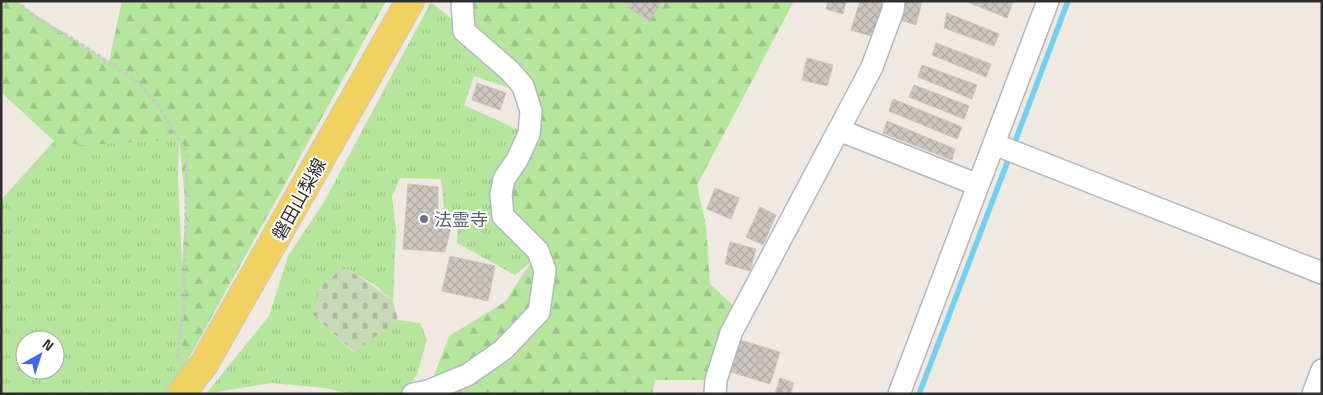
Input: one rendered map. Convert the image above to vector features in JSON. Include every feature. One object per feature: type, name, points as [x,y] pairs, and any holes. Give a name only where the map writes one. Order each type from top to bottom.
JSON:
[{"type":"main road","name":"磐田山梨線","points":[[179,381],[204,364],[410,1]]},
{"type":"street","points":[[414,394],[428,391],[467,375],[503,350],[539,312],[545,270],[538,251],[503,216],[501,194],[504,179],[517,160],[529,134],[530,111],[523,86],[510,71],[464,31],[462,1]]},
{"type":"street","points":[[715,394],[716,380],[731,333],[872,67],[893,10],[894,1]]},
{"type":"street","points":[[899,394],[1048,1]]},
{"type":"street","points":[[839,130],[978,185]]},
{"type":"street","points":[[994,144],[1322,273]]},
{"type":"street","points":[[1312,394],[1322,370]]},
{"type":"path","points":[[16,1],[41,21],[75,40],[134,79],[157,104],[187,154],[184,306],[179,381]]},
{"type":"green space","points":[[1,1],[18,1],[22,6],[109,62],[122,1],[386,1],[173,387],[186,208],[179,140],[82,145],[54,141],[1,92]]},
{"type":"green space","points":[[475,1],[794,1],[697,185],[706,226],[710,284],[737,309],[716,380],[655,380],[652,394],[427,394],[449,336],[505,302],[531,262],[501,194],[530,111],[464,31]]},
{"type":"green space","points":[[431,2],[464,29],[512,89],[474,76],[464,105],[523,132],[501,223],[531,262],[515,275],[457,243],[458,214],[444,210],[441,179],[400,178],[392,197],[396,230],[393,301],[375,285],[344,267],[312,314],[353,352],[398,320],[420,323],[427,340],[417,374],[405,394],[349,394],[326,388],[271,383],[206,394],[269,316],[288,256],[324,202]]},
{"type":"green space","points":[[179,140],[178,179],[184,306],[172,394],[1,394],[1,200],[54,141]]},
{"type":"green space","points":[[344,267],[393,301],[398,320],[354,352],[312,314],[320,287]]},
{"type":"building","points":[[631,1],[662,1],[650,21],[627,7]]},
{"type":"building","points":[[828,1],[846,1],[843,14],[826,9]]},
{"type":"building","points":[[860,1],[886,1],[874,37],[851,30]]},
{"type":"building","points":[[905,1],[922,1],[916,25],[900,20]]},
{"type":"building","points":[[965,1],[1013,1],[1007,18]]},
{"type":"building","points":[[947,13],[999,34],[994,46],[944,28]]},
{"type":"building","points":[[936,43],[991,64],[986,77],[932,55]]},
{"type":"building","points":[[807,58],[833,65],[827,86],[802,80]]},
{"type":"building","points":[[922,65],[977,85],[972,99],[918,77]]},
{"type":"building","points":[[477,83],[506,93],[500,110],[472,100]]},
{"type":"building","points":[[914,85],[969,106],[964,119],[909,97]]},
{"type":"building","points":[[893,99],[962,127],[957,139],[889,111]]},
{"type":"building","points":[[887,121],[955,149],[952,160],[883,133]]},
{"type":"building","name":"法霊寺","points":[[408,184],[438,187],[438,218],[452,223],[445,252],[403,249]]},
{"type":"building","points":[[715,188],[739,198],[731,219],[707,209]]},
{"type":"building","points":[[760,207],[776,215],[763,245],[746,237]]},
{"type":"building","points":[[730,242],[756,249],[750,271],[725,264]]},
{"type":"building","points":[[450,256],[495,266],[488,301],[442,291]]},
{"type":"building","points":[[740,340],[780,352],[770,384],[731,372]]},
{"type":"building","points":[[780,378],[794,383],[790,394],[775,394]]},
{"type":"waterway","points":[[1013,147],[1068,1]]},
{"type":"waterway","points":[[919,394],[1010,155]]},
{"type":"place","name":"法霊寺","points":[[424,219]]}]
